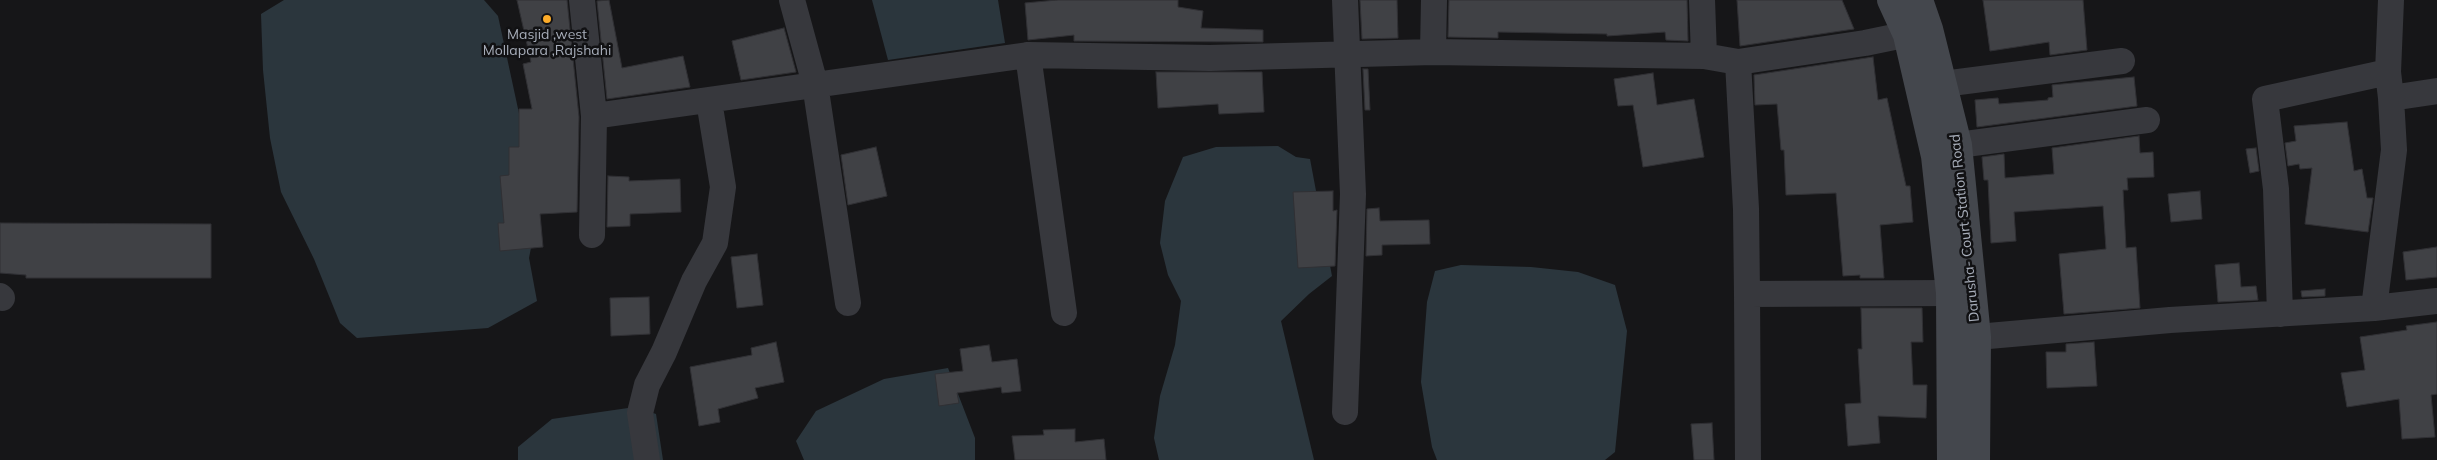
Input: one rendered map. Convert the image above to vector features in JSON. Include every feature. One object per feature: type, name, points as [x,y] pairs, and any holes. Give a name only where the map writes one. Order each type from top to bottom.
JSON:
[{"type":"street","points":[[582,0],[594,116],[592,235]]},
{"type":"street","points":[[792,0],[815,84],[848,303]]},
{"type":"street","points":[[1345,0],[1353,194],[1346,412]]},
{"type":"street","points":[[1433,52],[1434,0]]},
{"type":"street","points":[[1702,0],[1704,56]]},
{"type":"street","name":"Darusha- Court Station Road","points":[[1892,0],[1918,32],[1943,84],[1958,145],[1977,337],[1976,460]]},
{"type":"street","name":"Darusha- Court Station Road","points":[[1919,0],[1918,32],[1935,156],[1950,293],[1951,460]]},
{"type":"street","points":[[2374,308],[2394,150],[2388,72],[2391,0]]},
{"type":"street","points":[[594,116],[1028,55],[1210,58],[1433,52],[1704,56],[1738,62],[1918,32]]},
{"type":"street","points":[[1028,55],[1064,313]]},
{"type":"street","points":[[1943,84],[2122,61]]},
{"type":"street","points":[[1738,62],[1746,209],[1748,460]]},
{"type":"street","points":[[2280,314],[2276,189],[2265,99],[2388,72]]},
{"type":"street","points":[[2391,98],[2437,91]]},
{"type":"street","points":[[647,460],[640,413],[647,385],[664,352],[694,281],[715,243],[723,187],[709,101]]},
{"type":"street","points":[[1958,145],[2147,120]]},
{"type":"street","points":[[1747,294],[1950,293]]},
{"type":"street","points":[[1977,337],[2170,320],[2374,308],[2437,301]]},
{"type":"shaded area","points":[[284,0],[484,0],[498,16],[523,132],[542,191],[529,258],[537,301],[488,328],[357,338],[340,323],[314,259],[281,192],[270,138],[263,70],[261,14]]},
{"type":"shaded area","points":[[872,0],[998,0],[1005,43],[888,60]]},
{"type":"shaded area","points":[[1278,146],[1296,157],[1310,159],[1332,276],[1309,294],[1281,321],[1314,460],[1159,460],[1154,438],[1160,396],[1175,345],[1181,301],[1168,275],[1160,243],[1165,201],[1183,157],[1216,147]]},
{"type":"shaded area","points":[[1461,265],[1531,267],[1578,272],[1615,285],[1627,331],[1615,452],[1605,460],[1437,460],[1432,447],[1421,382],[1427,302],[1435,271]]},
{"type":"shaded area","points":[[948,368],[975,438],[975,460],[804,460],[796,441],[816,411],[884,379]]},
{"type":"shaded area","points":[[635,407],[656,414],[663,460],[518,460],[518,447],[552,419]]},
{"type":"building","points":[[517,0],[567,0],[579,117],[577,212],[540,214],[543,247],[500,251],[498,223],[504,223],[500,176],[509,175],[509,147],[519,147],[519,109],[532,109],[523,64],[531,62]]},
{"type":"building","points":[[609,0],[622,68],[683,56],[690,87],[607,99],[597,1]]},
{"type":"building","points":[[1057,0],[1178,0],[1178,7],[1203,11],[1201,28],[1263,30],[1263,42],[1074,41],[1074,35],[1028,40],[1025,3]]},
{"type":"building","points":[[1360,0],[1397,0],[1398,38],[1362,39]]},
{"type":"building","points":[[1449,0],[1687,0],[1688,41],[1666,40],[1665,32],[1607,36],[1607,34],[1498,32],[1498,38],[1448,37]]},
{"type":"building","points":[[1737,0],[1842,0],[1854,29],[1740,46]]},
{"type":"building","points":[[1983,0],[2083,0],[2087,50],[2050,55],[2049,42],[1990,51]]},
{"type":"building","points":[[784,28],[796,72],[741,80],[732,41]]},
{"type":"building","points":[[1873,57],[1878,100],[1887,98],[1906,186],[1910,186],[1913,222],[1880,225],[1884,278],[1860,278],[1860,275],[1843,276],[1836,193],[1786,195],[1784,150],[1781,150],[1777,104],[1755,105],[1754,75]]},
{"type":"building","points":[[1363,69],[1368,69],[1370,110],[1365,110]]},
{"type":"building","points":[[1156,72],[1262,72],[1264,112],[1219,114],[1218,104],[1158,108]]},
{"type":"building","points":[[1653,73],[1657,105],[1694,99],[1704,157],[1643,167],[1633,105],[1618,106],[1614,79]]},
{"type":"building","points":[[2134,77],[2137,106],[1977,127],[1975,100],[1998,98],[1999,104],[2048,100],[2048,98],[2053,97],[2052,85]]},
{"type":"building","points":[[2347,122],[2354,171],[2362,169],[2367,198],[2373,198],[2368,232],[2305,224],[2312,168],[2300,169],[2299,164],[2288,166],[2285,143],[2296,141],[2294,126]]},
{"type":"building","points":[[2139,136],[2140,153],[2153,152],[2154,177],[2127,178],[2128,190],[2123,190],[2126,248],[2136,247],[2140,308],[2064,314],[2059,254],[2106,249],[2103,206],[2014,212],[2016,241],[1991,243],[1988,180],[1984,180],[1982,157],[2004,154],[2005,178],[2054,174],[2052,148]]},
{"type":"building","points":[[876,147],[887,196],[848,205],[841,155]]},
{"type":"building","points":[[2256,148],[2259,171],[2250,173],[2246,149]]},
{"type":"building","points":[[608,176],[629,177],[629,181],[680,179],[681,212],[630,214],[630,226],[607,227]]},
{"type":"building","points":[[1333,191],[1333,211],[1337,210],[1335,266],[1298,268],[1293,192]]},
{"type":"building","points":[[2200,191],[2202,219],[2171,222],[2168,194]]},
{"type":"building","points":[[1379,208],[1380,221],[1429,220],[1430,244],[1382,245],[1382,255],[1366,256],[1367,209]]},
{"type":"building","points":[[0,223],[211,224],[211,278],[26,278],[26,275],[0,273]]},
{"type":"building","points":[[2437,247],[2437,277],[2406,280],[2403,252]]},
{"type":"building","points":[[757,254],[763,305],[737,308],[731,257]]},
{"type":"building","points":[[2239,263],[2241,287],[2256,286],[2258,300],[2218,302],[2215,265]]},
{"type":"building","points":[[2325,289],[2325,296],[2302,297],[2301,291]]},
{"type":"building","points":[[649,297],[650,334],[611,336],[610,298]]},
{"type":"building","points":[[1861,308],[1922,308],[1923,342],[1911,342],[1913,385],[1927,385],[1926,418],[1878,416],[1880,443],[1848,446],[1845,404],[1861,403],[1858,349],[1862,349]]},
{"type":"building","points":[[2437,322],[2437,394],[2431,395],[2435,437],[2402,439],[2399,399],[2347,407],[2341,373],[2365,370],[2360,337],[2407,330],[2406,326]]},
{"type":"building","points":[[776,342],[784,382],[755,388],[758,398],[718,409],[720,422],[699,426],[690,367],[752,355],[751,348]]},
{"type":"building","points":[[2094,342],[2097,386],[2047,388],[2046,352],[2066,352],[2066,344]]},
{"type":"building","points":[[989,345],[992,362],[1017,359],[1021,391],[1002,393],[1001,387],[957,393],[959,403],[939,406],[935,374],[963,371],[960,349]]},
{"type":"building","points":[[1712,423],[1714,460],[1694,460],[1691,424]]},
{"type":"building","points":[[1075,429],[1075,442],[1104,439],[1106,460],[1015,460],[1012,436],[1044,435],[1043,430]]},
{"type":"place","name":"Masjid ,west Mollapara ,Rajshahi","points":[[547,19]]}]
